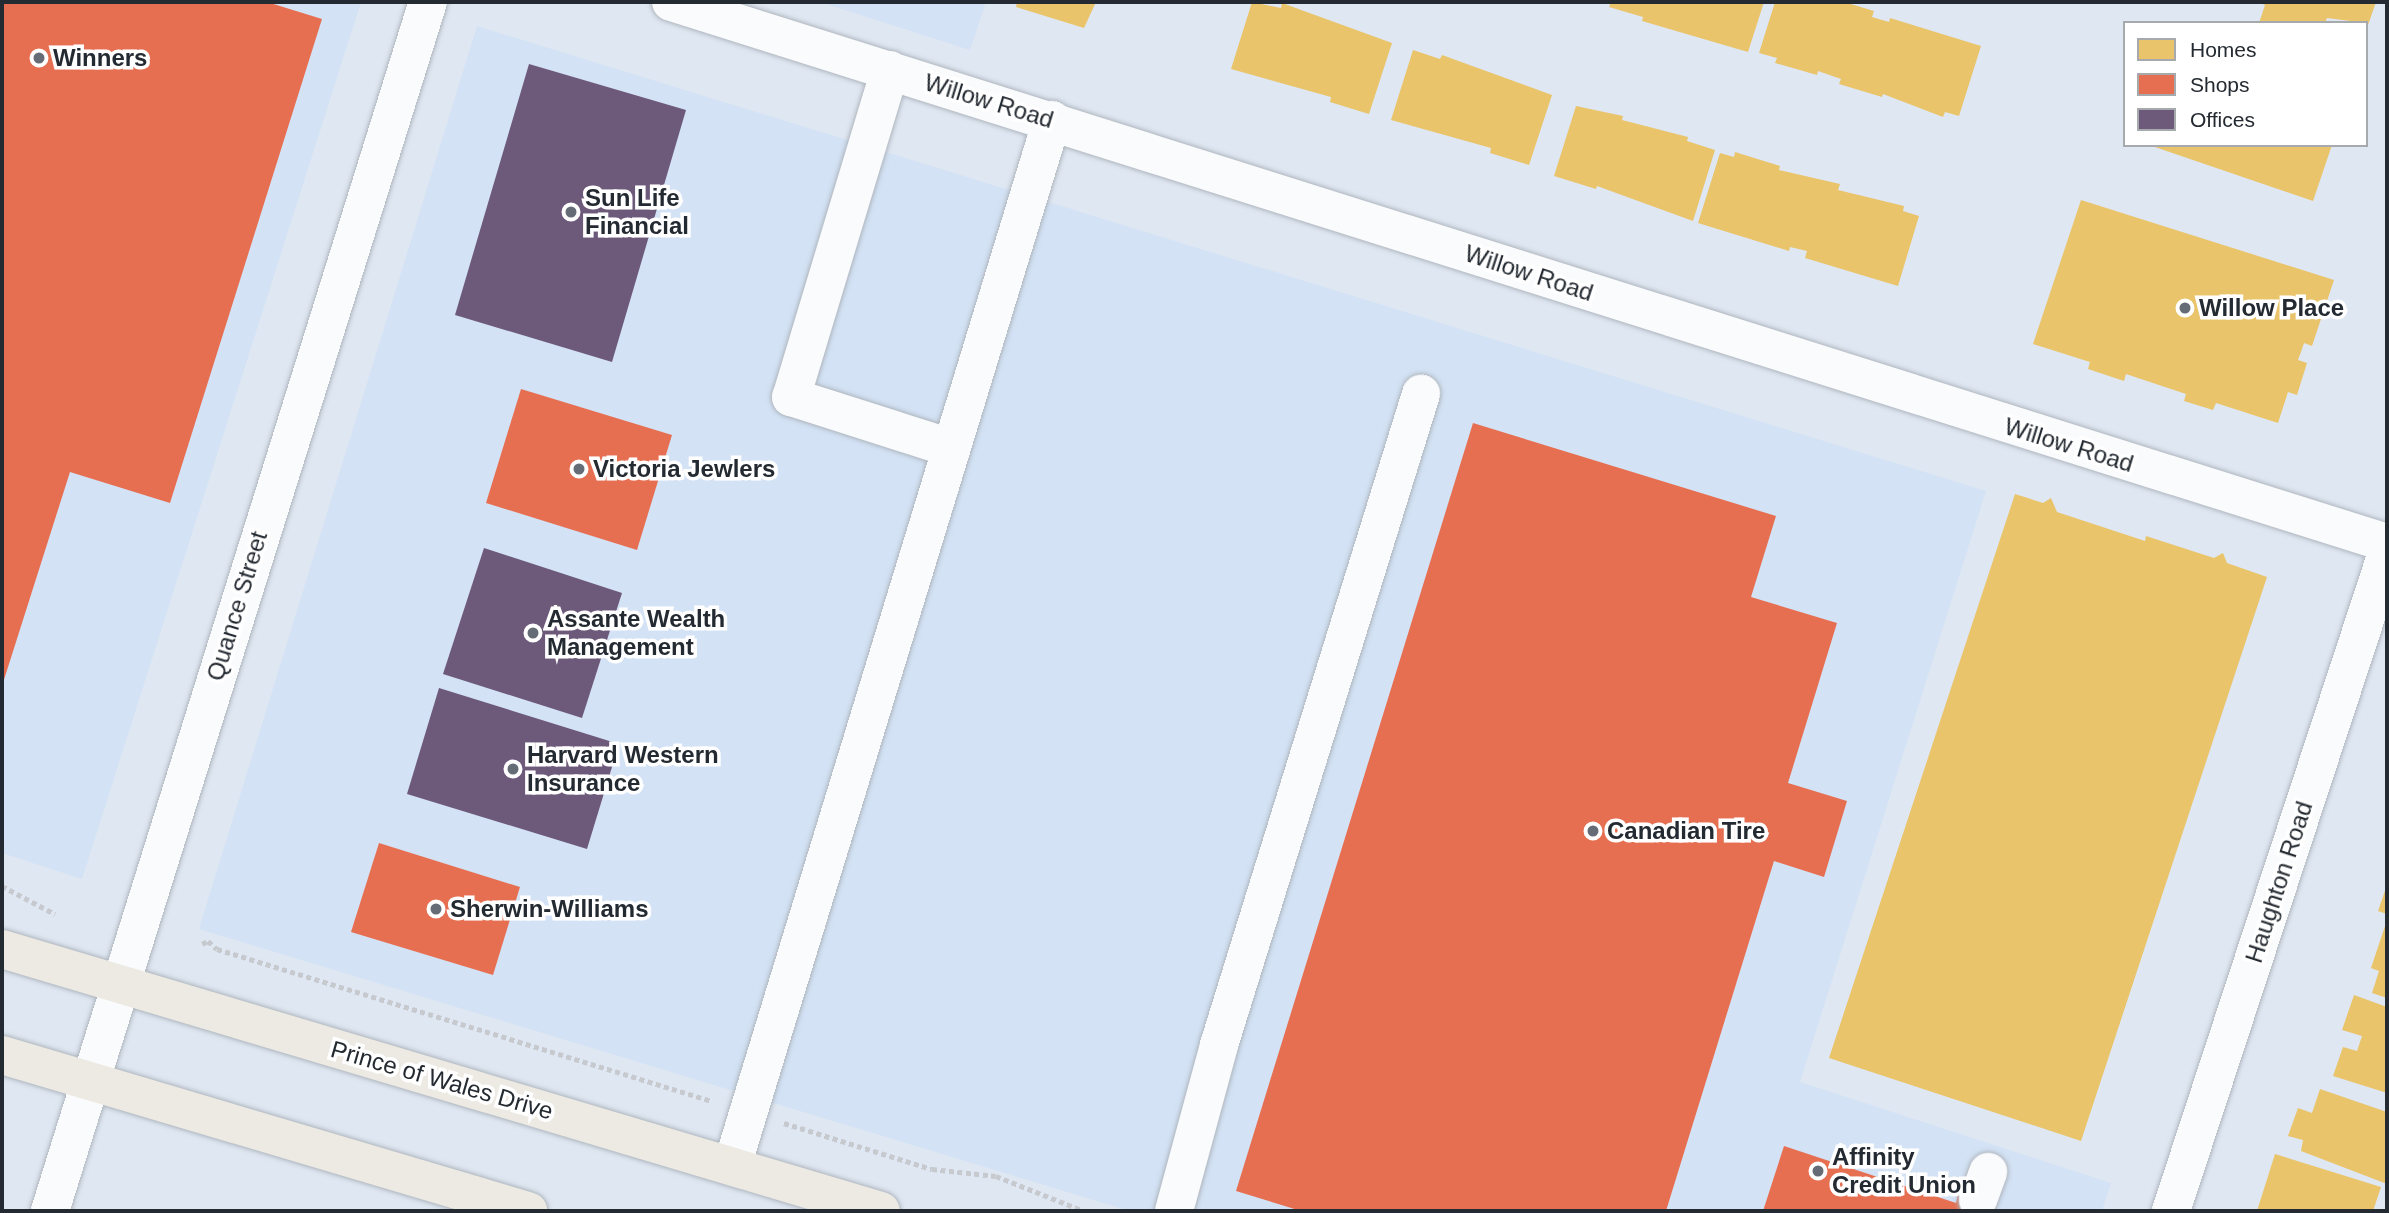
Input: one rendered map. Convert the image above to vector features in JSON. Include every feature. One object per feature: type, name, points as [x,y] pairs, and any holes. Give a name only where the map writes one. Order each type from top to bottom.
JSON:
[{"type":"main road","name":"Prince of Wales Drive","points":[[2,949],[881,1211]]},
{"type":"main road","points":[[2,1055],[528,1211]]},
{"type":"street","name":"Quance Street","points":[[50,1211],[428,2]]},
{"type":"street","name":"Willow Road","points":[[671,2],[1052,120],[1955,410],[2387,543]]},
{"type":"street","points":[[890,70],[790,397],[951,448]]},
{"type":"street","points":[[732,1166],[1052,120]]},
{"type":"street","points":[[1174,1211],[1223,1031],[1421,394]]},
{"type":"street","name":"Haughton Road","points":[[2171,1211],[2387,553]]},
{"type":"path","points":[[2,886],[55,914]]},
{"type":"path","points":[[202,944],[208,941],[217,949],[932,1169],[996,1177],[1084,1211]]},
{"type":"shaded area","points":[[2,2],[361,2],[82,879],[2,853]]},
{"type":"shaded area","points":[[820,2],[986,2],[970,50]]},
{"type":"shaded area","points":[[477,26],[1986,491],[1800,1082],[2111,1183],[2102,1211],[1130,1211],[199,929]]},
{"type":"building: Homes","points":[[1017,2],[1096,2],[1084,28],[1016,7]]},
{"type":"building: Homes","points":[[1252,2],[1281,8],[1282,3],[1392,43],[1369,114],[1330,102],[1331,97],[1231,69]]},
{"type":"building: Homes","points":[[1611,2],[1764,2],[1748,52],[1642,21],[1643,17],[1609,7]]},
{"type":"building: Homes","points":[[1775,2],[1844,2],[1874,11],[1872,17],[1889,22],[1890,18],[1981,46],[1959,116],[1945,112],[1943,117],[1883,94],[1882,97],[1839,84],[1841,79],[1818,71],[1817,75],[1775,63],[1777,58],[1759,53]]},
{"type":"building: Homes","points":[[2258,2],[2376,2],[2368,25],[2368,21],[2327,18],[2326,21],[2260,21],[2265,5]]},
{"type":"building: Homes","points":[[1413,50],[1440,59],[1442,55],[1552,95],[1529,165],[1490,153],[1491,148],[1391,120]]},
{"type":"building: Homes","points":[[1576,106],[1623,116],[1622,120],[1688,137],[1687,141],[1715,150],[1693,221],[1597,186],[1596,189],[1554,176]]},
{"type":"building: Homes","points":[[2155,147],[2331,147],[2313,201]]},
{"type":"building: Homes","points":[[1735,152],[1780,166],[1779,170],[1840,184],[1838,190],[1904,206],[1903,211],[1919,216],[1898,286],[1805,258],[1807,251],[1790,247],[1789,251],[1698,223],[1720,153],[1734,157]]},
{"type":"building: Homes","name":"Willow Place","points":[[2081,200],[2334,280],[2312,346],[2304,343],[2298,360],[2307,363],[2297,395],[2288,392],[2278,423],[2216,403],[2213,410],[2184,401],[2186,394],[2126,374],[2124,381],[2088,369],[2090,362],[2033,344]]},
{"type":"building: Homes","points":[[2015,494],[2043,503],[2051,498],[2057,512],[2145,541],[2146,536],[2214,558],[2223,553],[2227,563],[2267,577],[2081,1141],[1829,1058]]},
{"type":"building: Homes","points":[[2387,885],[2387,914],[2378,911]]},
{"type":"building: Homes","points":[[2387,920],[2387,998],[2372,993],[2379,971],[2371,968]]},
{"type":"building: Homes","points":[[2354,995],[2387,1007],[2387,1093],[2333,1076],[2343,1047],[2357,1051],[2362,1036],[2342,1030]]},
{"type":"building: Homes","points":[[2320,1089],[2387,1112],[2387,1184],[2301,1151],[2303,1140],[2288,1136],[2298,1108],[2312,1113]]},
{"type":"building: Homes","points":[[2275,1154],[2381,1187],[2373,1211],[2257,1211]]},
{"type":"building: Shops","points":[[2,2],[267,2],[322,19],[170,503],[70,472],[2,686]]},
{"type":"building: Shops","name":"Victoria Jewlers","points":[[521,389],[672,435],[637,550],[486,503]]},
{"type":"building: Shops","name":"Canadian Tire","points":[[1473,423],[1776,516],[1751,597],[1837,623],[1788,783],[1847,801],[1824,877],[1774,861],[1666,1211],[1301,1211],[1236,1191]]},
{"type":"building: Shops","name":"Sherwin-Williams","points":[[379,843],[520,887],[493,975],[351,932]]},
{"type":"building: Shops","name":"Affinity Credit Union","points":[[1784,1146],[1956,1203],[1958,1195],[1986,1204],[1984,1211],[1763,1211]]},
{"type":"building: Offices","name":"Sun Life Financial","points":[[529,64],[686,110],[612,362],[455,315]]},
{"type":"building: Offices","name":"Assante Wealth Management","points":[[484,548],[622,593],[582,718],[443,674]]},
{"type":"building: Offices","name":"Harvard Western Insurance","points":[[439,688],[619,744],[587,849],[407,794]]},
{"type":"place","name":"Winners","points":[[39,58]]},
{"type":"place","name":"Sun Life Financial","points":[[571,212]]},
{"type":"place","name":"Willow Place","points":[[2185,308]]},
{"type":"place","name":"Victoria Jewlers","points":[[579,469]]},
{"type":"place","name":"Assante Wealth Management","points":[[533,633]]},
{"type":"place","name":"Harvard Western Insurance","points":[[513,769]]},
{"type":"place","name":"Canadian Tire","points":[[1593,831]]},
{"type":"place","name":"Sherwin-Williams","points":[[436,909]]},
{"type":"place","name":"Affinity Credit Union","points":[[1818,1171]]}]
